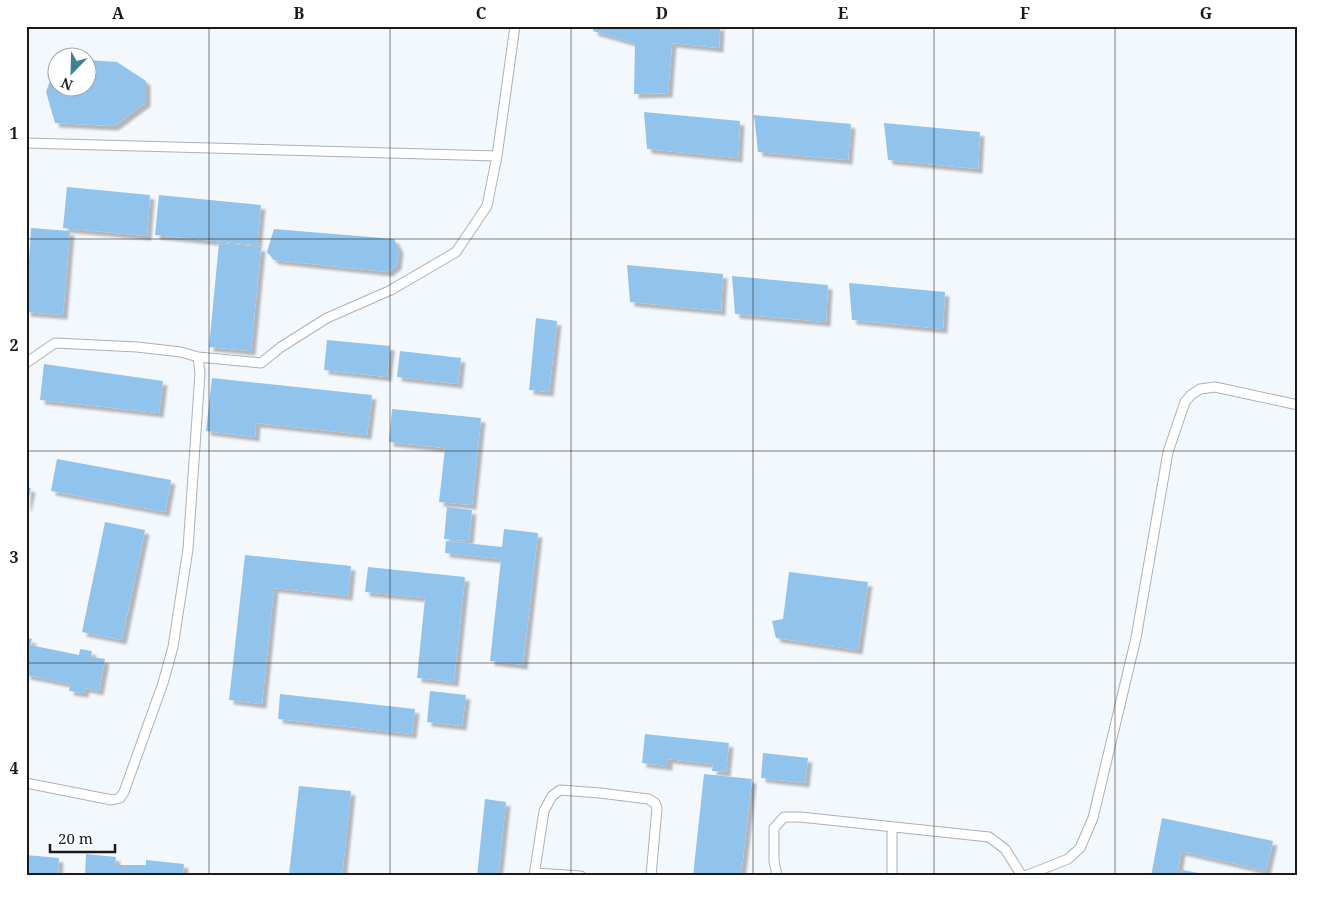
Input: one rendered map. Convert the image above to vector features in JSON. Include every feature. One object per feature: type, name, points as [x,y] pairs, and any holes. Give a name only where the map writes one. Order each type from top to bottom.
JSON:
[{"type":"lane","points":[[26,363],[55,342],[137,347],[181,352],[198,357],[261,364],[281,347],[327,318],[391,290],[456,252],[487,206],[497,156],[515,26]]},
{"type":"lane","points":[[26,143],[497,156]]},
{"type":"lane","points":[[26,783],[112,800],[120,798],[124,792],[163,683],[173,648],[188,549],[200,373],[198,357]]},
{"type":"lane","points":[[777,876],[774,861],[774,828],[784,817],[989,838],[1005,849],[1023,876],[1068,859],[1080,848],[1094,818],[1136,638],[1168,452],[1185,402],[1200,389],[1215,387],[1298,405]]},
{"type":"lane","points":[[581,876],[534,874],[544,811],[552,796],[560,790],[600,793],[655,802],[657,808],[651,876]]},
{"type":"lane","points":[[892,827],[892,876]]},
{"type":"building","points":[[594,26],[720,26],[719,48],[672,43],[668,93],[634,94],[635,43],[593,31]]},
{"type":"building","points":[[98,61],[117,62],[146,81],[146,102],[114,126],[55,123],[46,92],[48,86],[48,98],[98,98]]},
{"type":"building","points":[[644,112],[740,121],[738,158],[647,149]]},
{"type":"building","points":[[754,115],[851,124],[848,160],[758,152]]},
{"type":"building","points":[[884,123],[980,132],[978,169],[888,160]]},
{"type":"building","points":[[67,187],[150,195],[147,236],[63,228]]},
{"type":"building","points":[[159,195],[261,205],[257,245],[155,235]]},
{"type":"building","points":[[31,228],[70,231],[63,315],[26,312]]},
{"type":"building","points":[[274,229],[394,239],[399,249],[397,265],[388,272],[274,260],[267,252]]},
{"type":"building","points":[[219,243],[261,247],[251,351],[209,347]]},
{"type":"building","points":[[627,265],[723,274],[721,311],[630,302]]},
{"type":"building","points":[[732,276],[828,285],[826,322],[735,314]]},
{"type":"building","points":[[849,283],[945,292],[943,329],[852,320]]},
{"type":"building","points":[[536,318],[557,321],[549,392],[529,390]]},
{"type":"building","points":[[327,340],[390,346],[387,377],[324,370]]},
{"type":"building","points":[[400,351],[461,358],[458,384],[397,377]]},
{"type":"building","points":[[44,364],[163,381],[159,413],[40,400]]},
{"type":"building","points":[[212,378],[372,395],[367,435],[256,423],[255,437],[206,431]]},
{"type":"building","points":[[392,409],[481,418],[472,505],[439,502],[445,448],[389,442]]},
{"type":"building","points":[[57,459],[171,480],[165,512],[51,491]]},
{"type":"building","points":[[26,487],[31,488],[27,507],[26,507]]},
{"type":"building","points":[[447,507],[472,510],[469,541],[444,539]]},
{"type":"building","points":[[105,522],[145,530],[122,640],[82,632]]},
{"type":"building","points":[[504,529],[538,533],[523,665],[490,661],[501,559],[445,553],[446,541],[502,547]]},
{"type":"building","points":[[245,555],[351,566],[348,596],[274,588],[262,704],[229,700]]},
{"type":"building","points":[[368,567],[465,577],[454,682],[417,678],[425,598],[365,592]]},
{"type":"building","points":[[789,572],[868,582],[858,650],[776,638],[772,621],[783,619]]},
{"type":"building","points":[[26,638],[32,639],[30,645],[79,655],[80,649],[92,651],[91,657],[105,659],[99,691],[85,688],[84,693],[69,691],[71,684],[26,675]]},
{"type":"building","points":[[430,691],[466,695],[462,726],[427,722]]},
{"type":"building","points":[[280,694],[415,709],[412,734],[278,719]]},
{"type":"building","points":[[645,734],[729,743],[726,772],[712,771],[713,764],[668,759],[668,766],[642,763]]},
{"type":"building","points":[[763,753],[808,758],[805,783],[761,778]]},
{"type":"building","points":[[704,774],[752,779],[741,876],[693,876]]},
{"type":"building","points":[[299,786],[351,791],[342,876],[289,874]]},
{"type":"building","points":[[485,799],[506,802],[498,876],[477,876]]},
{"type":"building","points":[[1162,818],[1273,841],[1266,871],[1181,851],[1177,876],[1151,876]]},
{"type":"building","points":[[86,854],[116,857],[115,865],[146,865],[146,860],[184,864],[183,876],[85,876]]},
{"type":"building","points":[[26,855],[59,858],[58,876],[26,876]]},
{"type":"building","points":[[1182,870],[1209,875],[1209,876],[1181,876]]}]
